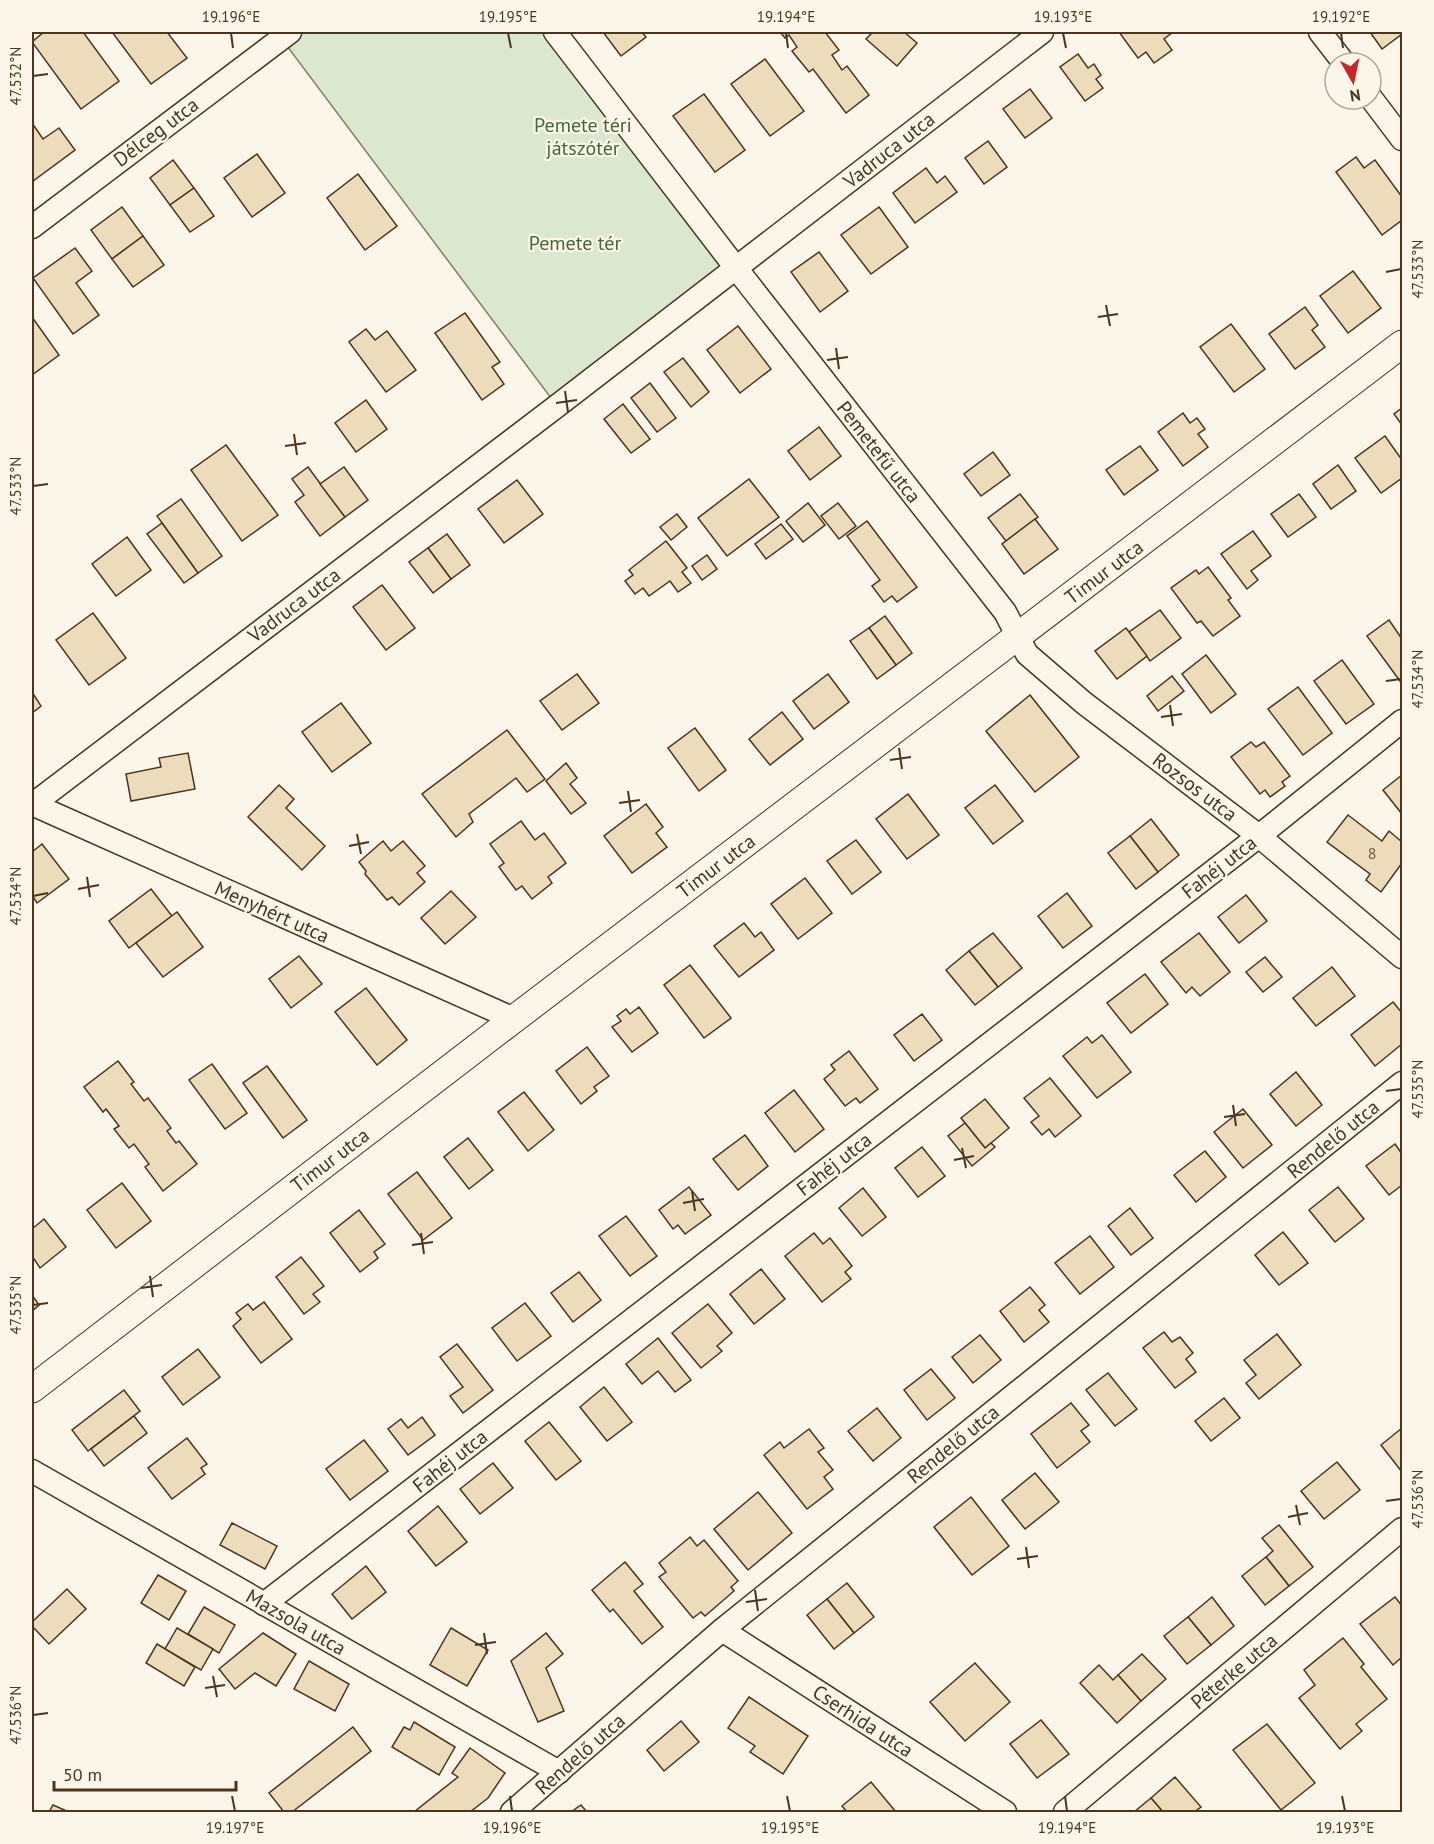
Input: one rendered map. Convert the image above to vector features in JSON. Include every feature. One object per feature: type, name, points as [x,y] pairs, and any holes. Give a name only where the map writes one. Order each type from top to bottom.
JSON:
[{"type":"street","points":[[555,32],[736,268]]},
{"type":"street","name":"Vadruca utca","points":[[32,804],[557,406],[1042,32]]},
{"type":"street","points":[[1320,32],[1335,51]]},
{"type":"street","name":"Délceg utca","points":[[32,227],[285,35]]},
{"type":"street","points":[[1381,111],[1402,139]]},
{"type":"street","name":"Pemetefű utca","points":[[736,268],[1005,612],[1018,638]]},
{"type":"street","name":"Timur utca","points":[[32,1389],[514,1019],[1402,344]]},
{"type":"street","name":"Rozsos utca","points":[[1018,638],[1027,654],[1084,703],[1259,836],[1402,957]]},
{"type":"street","name":"Fahéj utca","points":[[264,1604],[1259,836],[1402,721]]},
{"type":"street","name":"Menyhért utca","points":[[32,804],[514,1019]]},
{"type":"street","name":"Rendelő utca","points":[[512,1812],[722,1630],[1402,1083]]},
{"type":"street","name":"Mazsola utca","points":[[32,1471],[560,1772]]},
{"type":"street","name":"Péterke utca","points":[[1065,1812],[1402,1529]]},
{"type":"street","name":"Cserhida utca","points":[[722,1630],[1005,1812]]},
{"type":"green space","name":"Pemete tér","points":[[290,32],[555,32],[736,268],[557,406],[281,38]]},
{"type":"building","points":[[44,32],[83,32],[119,81],[81,109],[32,42]]},
{"type":"building","points":[[112,32],[167,32],[187,58],[151,84]]},
{"type":"building","points":[[603,32],[642,32],[646,37],[621,56]]},
{"type":"building","points":[[780,32],[825,32],[839,50],[832,55],[842,70],[847,66],[869,95],[846,113],[813,69],[809,72],[792,51],[797,47],[789,35],[785,38]]},
{"type":"building","points":[[873,32],[904,32],[917,43],[897,66],[866,39]]},
{"type":"building","points":[[1119,32],[1173,32],[1164,39],[1172,50],[1154,63],[1146,52],[1138,58]]},
{"type":"building","points":[[1370,32],[1402,32],[1402,34],[1382,49]]},
{"type":"building","points":[[1078,54],[1088,68],[1094,64],[1101,75],[1096,79],[1103,88],[1085,101],[1060,67]]},
{"type":"building","points":[[765,59],[804,111],[770,136],[731,84]]},
{"type":"building","points":[[1030,89],[1052,118],[1025,138],[1003,109]]},
{"type":"building","points":[[704,94],[745,150],[715,172],[673,116]]},
{"type":"building","points":[[32,123],[43,139],[59,128],[75,150],[33,181]]},
{"type":"building","points":[[988,141],[1007,167],[984,184],[965,158]]},
{"type":"building","points":[[257,154],[285,193],[252,217],[224,178]]},
{"type":"building","points":[[1356,157],[1364,168],[1375,160],[1402,197],[1402,220],[1382,235],[1336,172]]},
{"type":"building","points":[[173,160],[194,188],[170,205],[150,178]]},
{"type":"building","points":[[926,168],[937,183],[945,176],[957,192],[915,223],[893,193]]},
{"type":"building","points":[[358,174],[397,226],[365,250],[327,198]]},
{"type":"building","points":[[194,188],[214,216],[190,232],[170,205]]},
{"type":"building","points":[[122,207],[143,236],[112,259],[91,230]]},
{"type":"building","points":[[879,207],[908,247],[871,274],[841,235]]},
{"type":"building","points":[[143,236],[164,265],[133,287],[112,259]]},
{"type":"building","points":[[75,248],[92,271],[76,283],[99,315],[73,334],[33,278]]},
{"type":"building","points":[[819,252],[848,291],[820,312],[791,272]]},
{"type":"building","points":[[1353,271],[1381,308],[1348,333],[1320,296]]},
{"type":"building","points":[[1305,307],[1318,325],[1312,330],[1325,347],[1295,369],[1269,334]]},
{"type":"building","points":[[465,313],[500,362],[492,367],[504,384],[482,400],[435,333]]},
{"type":"building","points":[[32,317],[59,355],[32,375]]},
{"type":"building","points":[[1231,324],[1265,369],[1234,392],[1200,347]]},
{"type":"building","points":[[738,326],[771,369],[740,393],[707,350]]},
{"type":"building","points":[[366,329],[375,340],[387,331],[416,370],[386,392],[349,342]]},
{"type":"building","points":[[683,358],[709,392],[691,407],[664,372]]},
{"type":"building","points":[[650,383],[676,418],[657,432],[631,398]]},
{"type":"building","points":[[366,400],[387,429],[356,452],[335,423]]},
{"type":"building","points":[[623,404],[650,439],[631,453],[604,419]]},
{"type":"building","points":[[1402,408],[1402,425],[1394,414]]},
{"type":"building","points":[[1183,413],[1190,423],[1197,418],[1205,429],[1198,434],[1208,447],[1183,466],[1158,432]]},
{"type":"building","points":[[819,427],[841,456],[810,480],[788,451]]},
{"type":"building","points":[[1385,436],[1402,460],[1402,478],[1381,493],[1355,458]]},
{"type":"building","points":[[226,445],[278,515],[242,541],[191,470]]},
{"type":"building","points":[[1140,446],[1158,470],[1124,495],[1106,470]]},
{"type":"building","points":[[993,452],[1010,475],[981,496],[964,474]]},
{"type":"building","points":[[1338,465],[1356,491],[1331,509],[1313,484]]},
{"type":"building","points":[[308,467],[345,517],[320,536],[295,502],[304,495],[292,479]]},
{"type":"building","points":[[344,467],[368,500],[345,517],[320,484]]},
{"type":"building","points":[[749,479],[779,517],[727,556],[698,518]]},
{"type":"building","points":[[517,480],[543,514],[504,543],[478,509]]},
{"type":"building","points":[[1020,494],[1038,517],[1006,541],[988,518]]},
{"type":"building","points":[[1299,494],[1316,517],[1288,537],[1271,514]]},
{"type":"building","points":[[181,499],[222,556],[198,573],[157,516]]},
{"type":"building","points":[[808,503],[825,525],[803,542],[786,521]]},
{"type":"building","points":[[838,503],[856,526],[839,539],[821,516]]},
{"type":"building","points":[[677,514],[687,527],[671,540],[660,527]]},
{"type":"building","points":[[1035,519],[1058,549],[1024,574],[1002,544]]},
{"type":"building","points":[[867,521],[917,587],[897,602],[892,596],[884,602],[872,586],[880,580],[847,536]]},
{"type":"building","points":[[162,523],[198,573],[184,583],[147,534]]},
{"type":"building","points":[[781,524],[793,539],[766,559],[755,544]]},
{"type":"building","points":[[1253,531],[1271,556],[1251,571],[1258,580],[1247,589],[1221,554]]},
{"type":"building","points":[[447,534],[470,565],[451,579],[428,548]]},
{"type":"building","points":[[127,537],[151,570],[116,596],[92,564]]},
{"type":"building","points":[[666,541],[687,568],[682,572],[691,583],[678,592],[670,581],[649,596],[643,588],[635,594],[625,581],[633,575],[629,570]]},
{"type":"building","points":[[428,548],[451,579],[433,593],[409,562]]},
{"type":"building","points":[[707,555],[717,569],[702,580],[692,566]]},
{"type":"building","points":[[1208,567],[1231,598],[1228,600],[1240,616],[1213,636],[1201,621],[1197,623],[1171,588],[1196,570],[1199,574]]},
{"type":"building","points":[[382,585],[415,628],[386,650],[353,607]]},
{"type":"building","points":[[1160,610],[1181,638],[1150,661],[1129,632]]},
{"type":"building","points":[[93,613],[126,658],[89,685],[56,640]]},
{"type":"building","points":[[885,616],[912,653],[896,665],[869,628]]},
{"type":"building","points":[[1389,620],[1402,639],[1402,679],[1400,681],[1367,636]]},
{"type":"building","points":[[869,628],[896,665],[877,679],[850,641]]},
{"type":"building","points":[[1126,628],[1147,656],[1117,679],[1095,651]]},
{"type":"building","points":[[1206,655],[1236,694],[1211,713],[1182,674]]},
{"type":"building","points":[[1342,660],[1374,704],[1346,724],[1314,681]]},
{"type":"building","points":[[577,674],[599,703],[562,730],[540,701]]},
{"type":"building","points":[[828,674],[849,702],[814,729],[793,701]]},
{"type":"building","points":[[1172,676],[1184,691],[1158,711],[1147,696]]},
{"type":"building","points":[[1298,687],[1332,733],[1303,755],[1268,709]]},
{"type":"building","points":[[32,692],[41,706],[32,713]]},
{"type":"building","points":[[1030,695],[1079,757],[1035,792],[986,731]]},
{"type":"building","points":[[341,703],[371,743],[332,772],[302,732]]},
{"type":"building","points":[[782,712],[803,739],[770,765],[749,739]]},
{"type":"building","points":[[695,728],[726,770],[699,791],[668,748]]},
{"type":"building","points":[[507,730],[545,779],[527,792],[516,778],[469,814],[473,822],[456,837],[422,794]]},
{"type":"building","points":[[1251,742],[1256,747],[1264,742],[1290,776],[1282,782],[1285,786],[1270,797],[1265,790],[1260,794],[1231,757]]},
{"type":"building","points":[[188,753],[195,789],[131,801],[126,774],[161,767],[159,758]]},
{"type":"building","points":[[566,763],[577,778],[570,784],[586,803],[571,814],[546,781]]},
{"type":"building","points":[[1402,775],[1402,814],[1383,790]]},
{"type":"building","points":[[279,785],[294,799],[286,808],[325,846],[302,870],[248,817]]},
{"type":"building","points":[[995,785],[1023,821],[993,844],[965,808]]},
{"type":"building","points":[[908,794],[939,835],[907,859],[876,819]]},
{"type":"building","points":[[646,804],[663,827],[656,833],[667,847],[632,873],[604,836]]},
{"type":"building","points":[[1348,815],[1382,841],[1389,831],[1402,842],[1402,863],[1381,892],[1366,880],[1370,874],[1327,842]]},
{"type":"building","points":[[1151,819],[1179,855],[1158,872],[1130,836]]},
{"type":"building","points":[[521,821],[535,840],[544,833],[566,863],[548,877],[552,883],[532,899],[522,886],[516,890],[499,867],[504,863],[490,844]]},
{"type":"building","points":[[1130,836],[1158,872],[1136,889],[1108,853]]},
{"type":"building","points":[[856,840],[881,872],[852,894],[827,861]]},
{"type":"building","points":[[383,841],[391,851],[403,841],[425,866],[417,873],[425,882],[399,905],[392,897],[387,900],[365,874],[366,871],[359,862]]},
{"type":"building","points":[[42,844],[69,879],[37,903],[32,895],[32,852]]},
{"type":"building","points":[[805,878],[832,913],[798,939],[771,904]]},
{"type":"building","points":[[151,889],[172,916],[129,948],[109,921]]},
{"type":"building","points":[[451,891],[476,917],[445,944],[421,918]]},
{"type":"building","points":[[1067,893],[1092,926],[1063,948],[1038,916]]},
{"type":"building","points":[[1246,895],[1267,921],[1239,943],[1218,917]]},
{"type":"building","points":[[177,912],[203,947],[163,977],[136,943]]},
{"type":"building","points":[[744,923],[755,937],[761,932],[774,950],[739,977],[714,946]]},
{"type":"building","points":[[993,933],[1022,968],[998,987],[969,951]]},
{"type":"building","points":[[1199,933],[1230,972],[1200,996],[1192,987],[1186,993],[1161,962]]},
{"type":"building","points":[[969,951],[998,987],[975,1005],[946,970]]},
{"type":"building","points":[[299,956],[322,984],[291,1008],[269,979]]},
{"type":"building","points":[[1265,957],[1282,977],[1263,992],[1246,972]]},
{"type":"building","points":[[690,965],[731,1018],[704,1038],[664,985]]},
{"type":"building","points":[[1332,967],[1355,996],[1316,1026],[1293,998]]},
{"type":"building","points":[[1145,974],[1168,1004],[1131,1033],[1107,1003]]},
{"type":"building","points":[[366,988],[407,1040],[377,1065],[335,1012]]},
{"type":"building","points":[[1393,1002],[1402,1013],[1402,1044],[1375,1066],[1351,1035]]},
{"type":"building","points":[[639,1007],[658,1033],[632,1052],[612,1027],[621,1021],[617,1016],[626,1009],[630,1014]]},
{"type":"building","points":[[922,1014],[942,1040],[914,1061],[894,1035]]},
{"type":"building","points":[[1102,1035],[1131,1072],[1097,1098],[1063,1056],[1087,1037],[1092,1043]]},
{"type":"building","points":[[587,1047],[609,1076],[594,1087],[597,1091],[581,1104],[556,1071]]},
{"type":"building","points":[[849,1051],[878,1089],[860,1103],[856,1098],[845,1106],[824,1079],[835,1070],[831,1065]]},
{"type":"building","points":[[118,1061],[134,1082],[131,1084],[144,1101],[148,1098],[171,1128],[167,1131],[176,1143],[179,1141],[197,1164],[163,1191],[145,1167],[149,1164],[134,1144],[129,1148],[114,1129],[119,1126],[106,1109],[103,1112],[84,1087]]},
{"type":"building","points":[[212,1064],[247,1113],[225,1129],[189,1080]]},
{"type":"building","points":[[267,1066],[307,1120],[283,1138],[243,1083]]},
{"type":"building","points":[[1296,1072],[1322,1105],[1296,1126],[1270,1094]]},
{"type":"building","points":[[1050,1078],[1081,1116],[1055,1137],[1049,1129],[1042,1135],[1031,1122],[1039,1116],[1024,1098]]},
{"type":"building","points":[[794,1090],[824,1129],[795,1152],[765,1113]]},
{"type":"building","points":[[524,1092],[554,1130],[528,1151],[498,1112]]},
{"type":"building","points":[[985,1099],[1009,1128],[985,1148],[961,1118]]},
{"type":"building","points":[[1243,1109],[1272,1145],[1243,1168],[1214,1132]]},
{"type":"building","points":[[965,1123],[985,1148],[991,1143],[995,1147],[972,1166],[948,1136]]},
{"type":"building","points":[[745,1135],[768,1166],[738,1190],[713,1159]]},
{"type":"building","points":[[468,1138],[493,1170],[469,1189],[444,1157]]},
{"type":"building","points":[[1395,1144],[1402,1154],[1402,1185],[1389,1195],[1366,1166]]},
{"type":"building","points":[[922,1147],[945,1176],[918,1197],[895,1168]]},
{"type":"building","points":[[1205,1151],[1226,1177],[1196,1202],[1174,1175]]},
{"type":"building","points":[[417,1172],[452,1218],[423,1240],[388,1194]]},
{"type":"building","points":[[122,1183],[151,1221],[116,1248],[87,1210]]},
{"type":"building","points":[[689,1187],[711,1215],[685,1234],[678,1225],[673,1229],[659,1210]]},
{"type":"building","points":[[1338,1187],[1364,1219],[1335,1242],[1309,1210]]},
{"type":"building","points":[[863,1188],[886,1217],[862,1236],[839,1208]]},
{"type":"building","points":[[1130,1208],[1153,1238],[1131,1255],[1108,1226]]},
{"type":"building","points":[[359,1210],[385,1244],[374,1252],[378,1258],[360,1272],[330,1233]]},
{"type":"building","points":[[626,1216],[657,1256],[630,1276],[599,1236]]},
{"type":"building","points":[[44,1219],[66,1247],[40,1268],[32,1256],[32,1229]]},
{"type":"building","points":[[1283,1232],[1308,1263],[1279,1285],[1255,1255]]},
{"type":"building","points":[[814,1233],[823,1244],[830,1238],[852,1266],[845,1272],[851,1279],[822,1302],[785,1256]]},
{"type":"building","points":[[1090,1236],[1114,1267],[1080,1294],[1055,1263]]},
{"type":"building","points":[[301,1257],[324,1286],[313,1294],[320,1302],[304,1314],[276,1277]]},
{"type":"building","points":[[761,1269],[785,1299],[754,1324],[730,1294]]},
{"type":"building","points":[[579,1272],[601,1300],[573,1322],[551,1293]]},
{"type":"building","points":[[1030,1287],[1045,1305],[1039,1310],[1049,1322],[1024,1342],[1000,1311]]},
{"type":"building","points":[[32,1295],[39,1305],[32,1311]]},
{"type":"building","points":[[264,1302],[292,1339],[261,1363],[233,1326],[241,1319],[236,1313],[248,1304],[253,1310]]},
{"type":"building","points":[[525,1303],[551,1336],[517,1361],[492,1328]]},
{"type":"building","points":[[708,1304],[732,1333],[717,1346],[722,1351],[701,1368],[672,1333]]},
{"type":"building","points":[[1164,1332],[1172,1342],[1180,1337],[1193,1353],[1186,1359],[1196,1372],[1175,1388],[1143,1348]]},
{"type":"building","points":[[1277,1334],[1301,1365],[1259,1399],[1246,1383],[1256,1375],[1244,1360]]},
{"type":"building","points":[[980,1335],[1001,1360],[973,1383],[952,1357]]},
{"type":"building","points":[[658,1338],[691,1380],[675,1392],[658,1371],[642,1384],[626,1364]]},
{"type":"building","points":[[457,1344],[493,1390],[463,1413],[450,1396],[463,1387],[440,1357]]},
{"type":"building","points":[[198,1349],[220,1377],[183,1405],[162,1377]]},
{"type":"building","points":[[931,1369],[955,1398],[927,1420],[904,1390]]},
{"type":"building","points":[[1108,1373],[1137,1409],[1115,1426],[1086,1390]]},
{"type":"building","points":[[604,1387],[632,1422],[607,1441],[580,1407]]},
{"type":"building","points":[[124,1390],[140,1411],[88,1451],[72,1430]]},
{"type":"building","points":[[1224,1398],[1240,1418],[1211,1441],[1195,1421]]},
{"type":"building","points":[[1071,1403],[1089,1425],[1081,1431],[1090,1442],[1057,1468],[1031,1434]]},
{"type":"building","points":[[877,1408],[901,1438],[873,1461],[848,1431]]},
{"type":"building","points":[[134,1416],[147,1433],[104,1466],[91,1449]]},
{"type":"building","points":[[422,1417],[435,1435],[408,1455],[388,1429],[401,1419],[408,1428]]},
{"type":"building","points":[[549,1422],[581,1461],[556,1480],[525,1441]]},
{"type":"building","points":[[1402,1428],[1402,1472],[1381,1445]]},
{"type":"building","points":[[809,1429],[824,1448],[818,1452],[833,1470],[824,1477],[833,1489],[807,1509],[764,1455],[780,1442],[784,1448]]},
{"type":"building","points":[[187,1438],[207,1464],[201,1468],[205,1474],[172,1499],[148,1468]]},
{"type":"building","points":[[364,1440],[388,1471],[350,1500],[326,1469]]},
{"type":"building","points":[[1337,1462],[1360,1490],[1324,1519],[1301,1491]]},
{"type":"building","points":[[493,1463],[513,1488],[480,1514],[460,1489]]},
{"type":"building","points":[[1035,1473],[1059,1502],[1025,1529],[1002,1500]]},
{"type":"building","points":[[758,1492],[792,1533],[748,1570],[714,1529]]},
{"type":"building","points":[[971,1497],[1009,1546],[972,1575],[934,1527]]},
{"type":"building","points":[[438,1506],[467,1542],[436,1566],[408,1531]]},
{"type":"building","points":[[232,1523],[277,1546],[265,1569],[220,1545]]},
{"type":"building","points":[[1279,1525],[1313,1567],[1289,1586],[1266,1557],[1273,1551],[1262,1538]]},
{"type":"building","points":[[690,1537],[697,1546],[704,1540],[738,1581],[731,1587],[734,1591],[705,1616],[701,1612],[693,1618],[659,1577],[666,1572],[659,1563]]},
{"type":"building","points":[[1266,1557],[1289,1586],[1265,1605],[1242,1576]]},
{"type":"building","points":[[625,1562],[643,1584],[634,1591],[663,1627],[642,1644],[613,1609],[610,1612],[592,1590]]},
{"type":"building","points":[[366,1566],[386,1592],[352,1619],[332,1594]]},
{"type":"building","points":[[158,1575],[186,1591],[169,1620],[141,1603]]},
{"type":"building","points":[[847,1583],[874,1617],[854,1633],[827,1599]]},
{"type":"building","points":[[67,1589],[86,1609],[49,1644],[32,1626],[32,1622]]},
{"type":"building","points":[[1212,1597],[1234,1626],[1211,1645],[1188,1617]]},
{"type":"building","points":[[1395,1597],[1402,1606],[1402,1657],[1393,1665],[1360,1624]]},
{"type":"building","points":[[827,1599],[854,1633],[834,1649],[807,1615]]},
{"type":"building","points":[[204,1607],[235,1625],[219,1653],[188,1634]]},
{"type":"building","points":[[1188,1617],[1211,1645],[1187,1664],[1164,1636]]},
{"type":"building","points":[[177,1628],[213,1649],[201,1670],[165,1649]]},
{"type":"building","points":[[451,1628],[488,1650],[467,1686],[430,1665]]},
{"type":"building","points":[[263,1633],[296,1654],[276,1686],[255,1673],[235,1689],[219,1669]]},
{"type":"building","points":[[546,1633],[563,1654],[546,1668],[564,1711],[538,1722],[511,1661]]},
{"type":"building","points":[[1343,1638],[1364,1664],[1361,1667],[1387,1699],[1356,1724],[1362,1731],[1340,1749],[1299,1698],[1315,1685],[1304,1670]]},
{"type":"building","points":[[157,1644],[195,1667],[184,1686],[146,1663]]},
{"type":"building","points":[[1142,1654],[1166,1679],[1141,1701],[1118,1675]]},
{"type":"building","points":[[309,1661],[349,1684],[335,1711],[294,1689]]},
{"type":"building","points":[[975,1663],[1010,1702],[965,1741],[930,1702]]},
{"type":"building","points":[[1099,1665],[1113,1680],[1118,1675],[1141,1701],[1117,1723],[1080,1683]]},
{"type":"building","points":[[749,1697],[808,1736],[783,1774],[750,1752],[755,1746],[728,1728]]},
{"type":"building","points":[[1041,1720],[1069,1754],[1037,1778],[1010,1744]]},
{"type":"building","points":[[681,1721],[699,1742],[664,1771],[647,1750]]},
{"type":"building","points":[[414,1722],[455,1747],[439,1775],[392,1747],[404,1727],[410,1730]]},
{"type":"building","points":[[1267,1724],[1315,1783],[1281,1810],[1233,1750]]},
{"type":"building","points":[[353,1727],[371,1751],[292,1812],[284,1812],[269,1793]]},
{"type":"building","points":[[470,1748],[505,1773],[488,1798],[470,1812],[414,1812],[458,1777],[452,1773]]},
{"type":"building","points":[[1175,1777],[1201,1807],[1194,1812],[1163,1812],[1151,1798]]},
{"type":"building","points":[[871,1782],[896,1812],[847,1812],[842,1806]]},
{"type":"building","points":[[1151,1798],[1163,1812],[1134,1812]]},
{"type":"building","points":[[53,1805],[69,1812],[49,1812]]},
{"type":"building","points":[[581,1805],[587,1812],[571,1812]]},
{"type":"park label","name":"Pemete téri játszótér","points":[[583,136]]}]
